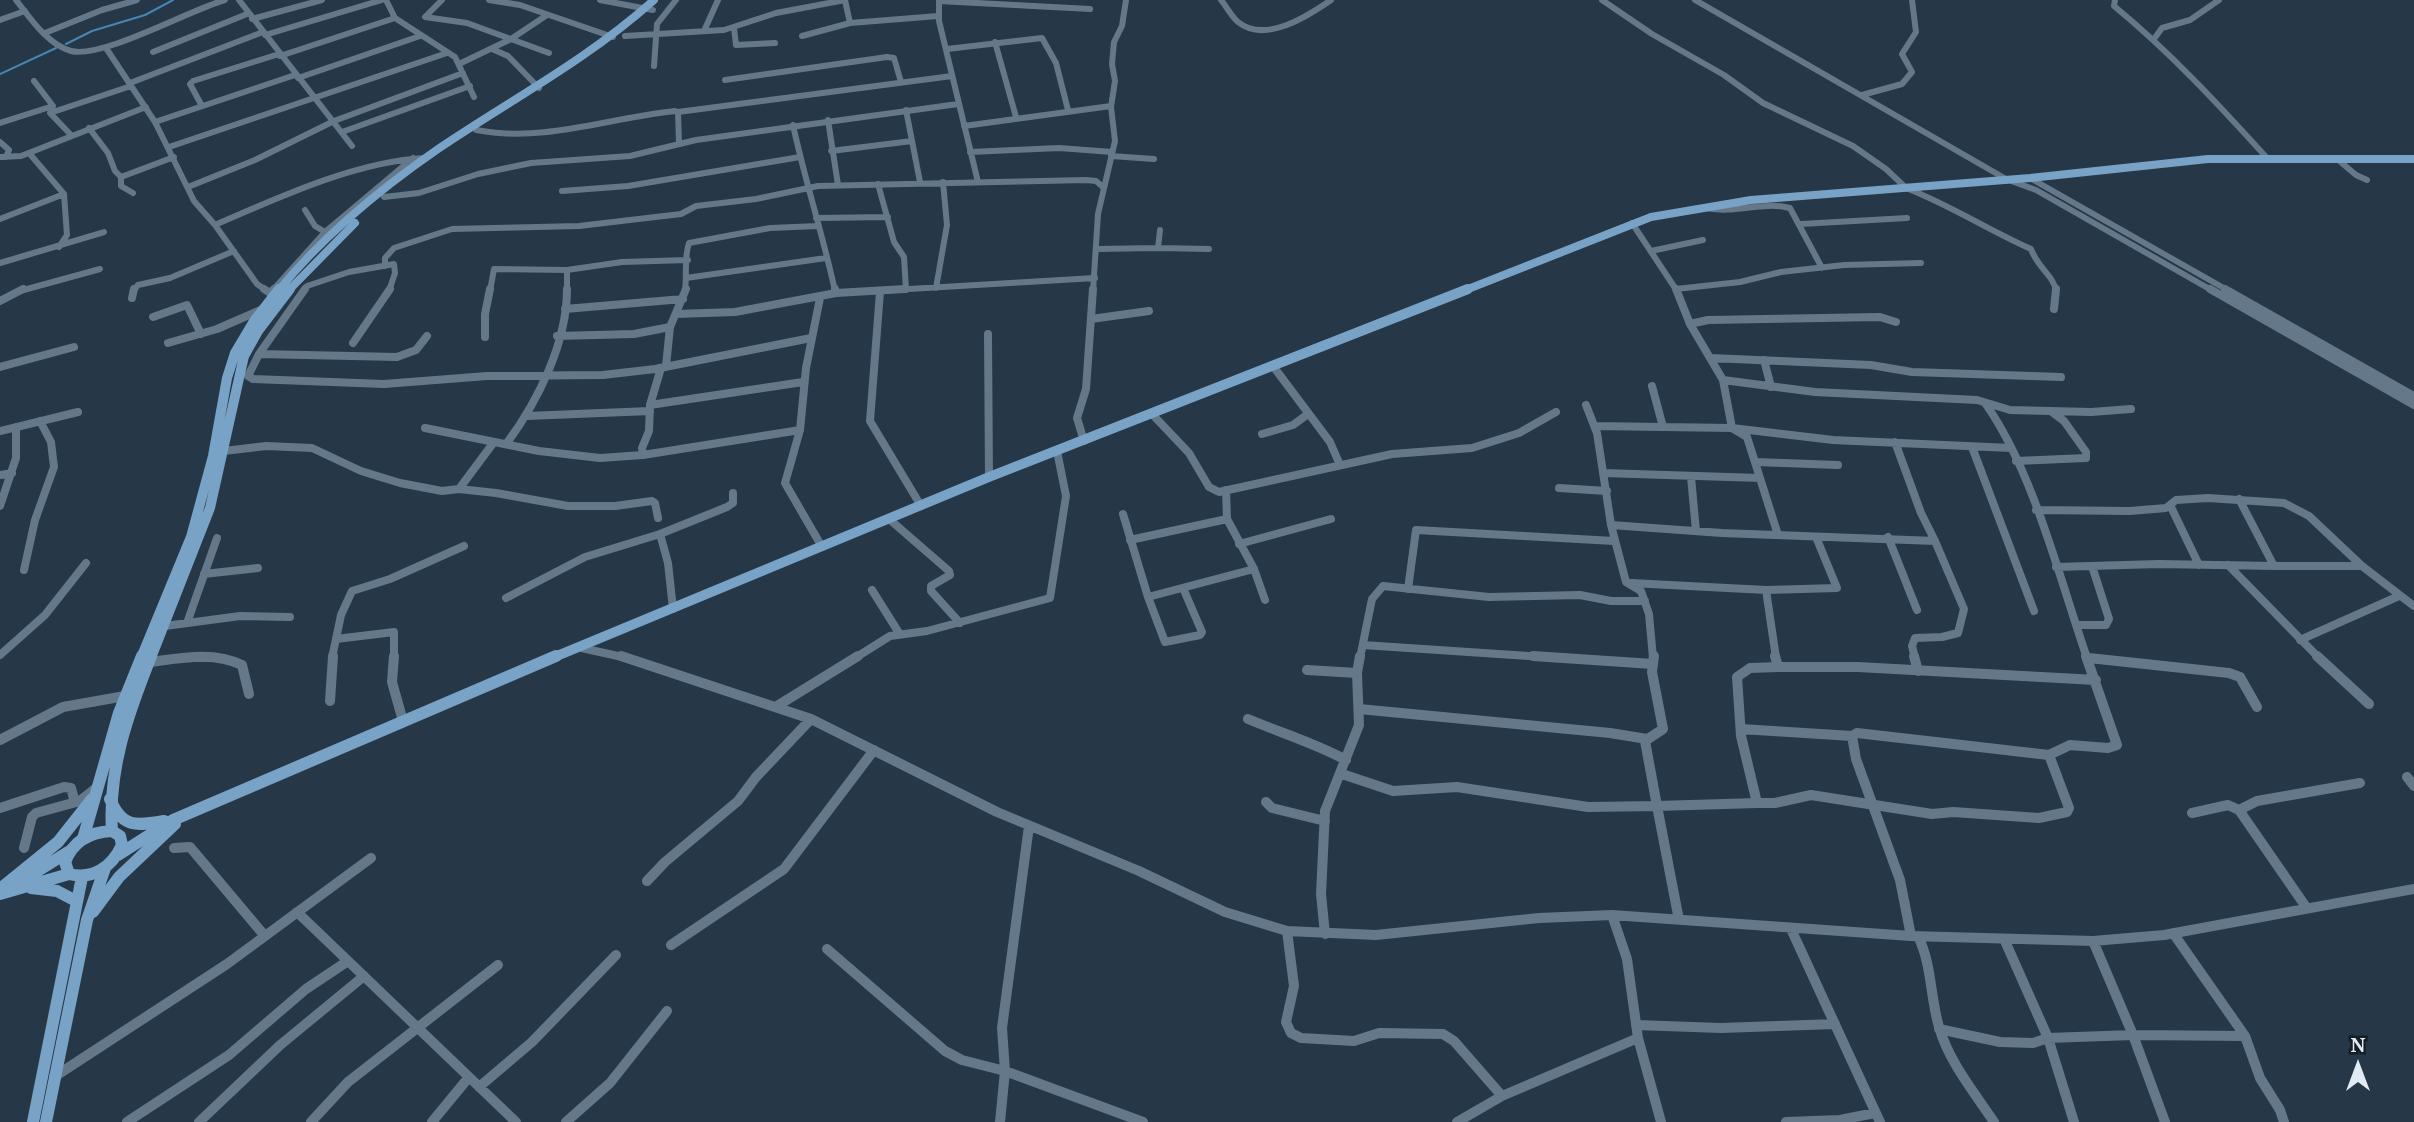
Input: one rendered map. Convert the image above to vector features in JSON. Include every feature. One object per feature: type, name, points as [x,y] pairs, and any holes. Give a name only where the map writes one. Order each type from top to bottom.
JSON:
[{"type":"main road","points":[[83,838],[110,736],[190,540],[216,444],[231,364],[271,295],[334,232],[420,158],[539,88],[662,0]]},
{"type":"main road","points":[[117,855],[121,840],[114,832],[108,816],[128,720],[198,544],[224,451],[238,375],[248,346],[280,302],[308,271],[384,197],[450,146],[572,74],[625,36],[651,6]]},
{"type":"main road","points":[[46,1122],[87,920],[104,868],[117,855],[169,822],[187,814],[989,477],[1632,223],[1704,206],[1904,187],[1919,189],[2208,159],[2414,159]]},
{"type":"main road","points":[[0,892],[58,842],[96,791]]},
{"type":"main road","points":[[110,797],[118,817],[126,823],[142,825],[169,822]]},
{"type":"main road","points":[[87,920],[119,877],[142,852],[187,814]]},
{"type":"main road","points":[[0,892],[68,852],[83,838],[95,832],[114,832],[169,822]]},
{"type":"main road","points":[[33,1122],[76,901],[75,875],[65,862],[68,852]]},
{"type":"main road","points":[[0,892],[104,868]]},
{"type":"main road","points":[[24,887],[57,891],[76,901]]},
{"type":"street","points":[[16,0],[45,33],[74,52],[106,48],[171,18],[225,0]]},
{"type":"street","points":[[94,0],[102,10]]},
{"type":"street","points":[[45,33],[102,10],[137,0]]},
{"type":"street","points":[[239,0],[352,146]]},
{"type":"street","points":[[153,52],[250,16],[322,0]]},
{"type":"street","points":[[0,123],[52,110],[130,85],[264,34],[394,0]]},
{"type":"street","points":[[442,0],[425,17],[467,23],[549,53]]},
{"type":"street","points":[[489,0],[510,2],[613,37]]},
{"type":"street","points":[[600,0],[651,6]]},
{"type":"street","points":[[654,66],[657,24],[676,0]]},
{"type":"street","points":[[704,31],[718,0]]},
{"type":"street","points":[[625,36],[657,36],[734,28],[776,13],[845,0],[850,23]]},
{"type":"street","points":[[1083,441],[1077,418],[1086,389],[1103,187],[1115,137],[1111,106],[1115,81],[1112,64],[1114,42],[1122,26],[1126,0]]},
{"type":"street","points":[[1221,0],[1239,23],[1263,30],[1277,27],[1331,0]]},
{"type":"street","points":[[1602,0],[1652,34],[1730,79],[1763,103],[1853,146],[1904,187]]},
{"type":"street","points":[[1695,0],[2006,179],[2036,190],[2414,405]]},
{"type":"street","points":[[1862,95],[1902,84],[1912,72],[1902,54],[1913,40],[1918,21],[1912,0]]},
{"type":"street","points":[[2115,0],[2114,6],[2154,39],[2204,88],[2267,158]]},
{"type":"street","points":[[2154,39],[2157,30],[2167,24],[2190,20],[2219,0]]},
{"type":"street","points":[[383,1],[395,18],[455,57],[474,97]]},
{"type":"street","points":[[978,182],[938,16],[939,1],[1090,9]]},
{"type":"street","points":[[0,20],[25,11]]},
{"type":"street","points":[[460,64],[510,39],[547,15]]},
{"type":"street","points":[[802,36],[850,23],[938,16]]},
{"type":"street","points":[[202,106],[190,85],[193,81],[395,18]]},
{"type":"street","points":[[734,28],[734,44],[737,46],[775,43]]},
{"type":"street","points":[[155,122],[420,36]]},
{"type":"street","points":[[947,49],[1033,37],[1044,39],[1056,63],[1068,110]]},
{"type":"street","points":[[995,41],[1016,117]]},
{"type":"street","points":[[106,48],[155,122],[194,201],[215,225],[257,284],[271,295],[325,232],[398,168],[420,158]]},
{"type":"street","points":[[492,49],[508,56],[539,88]]},
{"type":"street","points":[[169,147],[447,53]]},
{"type":"street","points":[[725,80],[887,57],[894,58],[901,82]]},
{"type":"street","points":[[188,187],[255,160],[334,121],[463,73]]},
{"type":"street","points":[[476,130],[502,134],[539,134],[640,116],[952,76]]},
{"type":"street","points":[[34,81],[71,135]]},
{"type":"street","points":[[342,132],[470,86]]},
{"type":"street","points":[[384,197],[419,193],[502,169],[557,160],[629,156],[679,143],[828,120],[958,104]]},
{"type":"street","points":[[964,126],[1111,106]]},
{"type":"street","points":[[3,157],[29,153],[146,107]]},
{"type":"street","points":[[906,110],[920,182]]},
{"type":"street","points":[[678,112],[679,143]]},
{"type":"street","points":[[828,120],[838,185]]},
{"type":"street","points":[[793,125],[807,190],[836,293]]},
{"type":"street","points":[[89,128],[108,153],[115,171],[121,177],[121,186],[133,193]]},
{"type":"street","points":[[831,151],[912,141]]},
{"type":"street","points":[[1,145],[9,150],[3,157]]},
{"type":"street","points":[[970,152],[1059,148],[1154,159]]},
{"type":"street","points":[[29,153],[64,194],[67,235],[59,247]]},
{"type":"street","points":[[121,177],[174,157]]},
{"type":"street","points":[[562,191],[628,186],[800,157]]},
{"type":"street","points":[[215,225],[289,192],[398,159],[420,158]]},
{"type":"street","points":[[2336,158],[2356,175],[2367,180]]},
{"type":"street","points":[[2029,178],[2414,396]]},
{"type":"street","points":[[385,266],[385,258],[394,248],[452,229],[579,226],[681,214],[696,206],[807,190],[818,186],[1086,180],[1096,181],[1103,187]]},
{"type":"street","points":[[936,288],[947,225],[943,182]]},
{"type":"street","points":[[878,184],[894,242],[904,257],[906,290]]},
{"type":"street","points":[[1919,189],[1971,217],[1990,231],[2031,249],[2037,268],[2058,284],[2054,309]]},
{"type":"street","points":[[0,219],[64,194]]},
{"type":"street","points":[[1704,206],[1726,211],[1754,206],[1782,206],[1793,211],[1822,268]]},
{"type":"street","points":[[305,210],[315,226],[325,232]]},
{"type":"street","points":[[2080,216],[2089,210]]},
{"type":"street","points":[[643,455],[642,448],[649,431],[650,408],[664,367],[670,327],[686,278],[686,252],[691,242],[817,222],[888,217]]},
{"type":"street","points":[[1801,224],[1907,218]]},
{"type":"street","points":[[1632,223],[1676,289],[1690,324],[1723,380],[1732,428],[1747,437],[1778,535]]},
{"type":"street","points":[[1158,248],[1160,230]]},
{"type":"street","points":[[1,261],[59,247],[104,232]]},
{"type":"street","points":[[1651,251],[1703,240]]},
{"type":"street","points":[[1096,249],[1209,249]]},
{"type":"street","points":[[132,298],[134,288],[138,285],[170,278],[234,251]]},
{"type":"street","points":[[686,278],[826,258]]},
{"type":"street","points":[[485,337],[485,314],[494,269],[567,270],[622,262],[688,260]]},
{"type":"street","points":[[1676,289],[1822,268],[1921,262]]},
{"type":"street","points":[[353,343],[390,288],[396,265],[349,272],[307,286],[259,354],[249,378],[384,384],[487,376],[603,375],[664,367],[811,338]]},
{"type":"street","points":[[0,300],[27,287],[100,269]]},
{"type":"street","points":[[507,443],[527,416],[547,376],[565,309],[569,276],[567,270]]},
{"type":"street","points":[[676,314],[735,312],[836,293],[1095,278]]},
{"type":"street","points":[[880,292],[870,421],[921,506]]},
{"type":"street","points":[[820,298],[803,382],[800,430],[786,488],[813,528],[822,547]]},
{"type":"street","points":[[565,309],[680,301]]},
{"type":"street","points":[[153,317],[187,305],[201,334]]},
{"type":"street","points":[[168,343],[201,334],[263,309]]},
{"type":"street","points":[[1091,319],[1150,311]]},
{"type":"street","points":[[1690,324],[1707,320],[1880,317],[1896,322]]},
{"type":"street","points":[[557,336],[634,334],[670,327]]},
{"type":"street","points":[[989,334],[989,477]]},
{"type":"street","points":[[259,354],[397,357],[416,350],[427,337]]},
{"type":"street","points":[[0,367],[74,347]]},
{"type":"street","points":[[1711,358],[1871,365],[1912,372],[2062,377]]},
{"type":"street","points":[[1764,360],[1771,387]]},
{"type":"street","points":[[1273,366],[1330,442],[1340,465]]},
{"type":"street","points":[[1723,380],[1815,393],[1985,402],[2010,410],[2091,412],[2131,409]]},
{"type":"street","points":[[527,416],[650,408],[803,382]]},
{"type":"street","points":[[1652,386],[1663,427]]},
{"type":"street","points":[[1741,730],[1912,737],[2049,755],[2070,745],[2108,748],[2117,745],[2036,510],[2011,448],[1985,402]]},
{"type":"street","points":[[1586,405],[1595,426],[1614,541],[1626,582],[1641,591],[1645,601],[1653,639],[1651,672],[1663,729],[1645,743],[1679,920]]},
{"type":"street","points":[[2016,461],[2086,458],[2086,453],[2064,421],[2051,411]]},
{"type":"street","points":[[0,431],[78,412]]},
{"type":"street","points":[[1152,414],[1189,453],[1212,490],[1226,491],[1392,454],[1449,452],[1482,446],[1519,433],[1556,412]]},
{"type":"street","points":[[1262,434],[1293,425],[1308,414]]},
{"type":"street","points":[[24,570],[34,520],[54,467],[51,442],[40,421]]},
{"type":"street","points":[[1595,426],[1732,428],[1807,438],[2011,448]]},
{"type":"street","points":[[0,506],[16,458],[16,427]]},
{"type":"street","points":[[425,428],[539,451],[585,457],[643,455],[800,430]]},
{"type":"street","points":[[459,489],[494,442]]},
{"type":"street","points":[[1895,442],[1921,513],[1964,609],[1958,633],[1951,636],[1915,638],[1912,646],[1917,671]]},
{"type":"street","points":[[224,451],[266,446],[312,448],[338,462],[388,480],[442,491],[459,489],[576,506],[615,506],[652,500],[658,518]]},
{"type":"street","points":[[1972,447],[2034,611]]},
{"type":"street","points":[[777,706],[881,642],[900,634],[927,631],[1052,597],[1066,496],[1057,452]]},
{"type":"street","points":[[1755,462],[1838,465]]},
{"type":"street","points":[[0,475],[12,472]]},
{"type":"street","points":[[1602,472],[1760,478]]},
{"type":"street","points":[[1691,477],[1696,531]]},
{"type":"street","points":[[1559,488],[1607,491]]},
{"type":"street","points":[[1226,491],[1227,519],[1254,569],[1265,600]]},
{"type":"street","points":[[506,598],[585,557],[660,534],[731,505],[733,493]]},
{"type":"street","points":[[2036,510],[2130,511],[2166,508],[2183,499],[2239,499],[2284,503],[2309,516],[2362,566],[2414,606]]},
{"type":"street","points":[[2239,499],[2274,566]]},
{"type":"street","points":[[2170,505],[2199,565]]},
{"type":"street","points":[[1123,514],[1147,597],[1165,642],[1200,635],[1202,629],[1183,588]]},
{"type":"street","points":[[889,519],[949,571],[950,575],[931,586],[931,591],[960,622]]},
{"type":"street","points":[[1130,540],[1227,519]]},
{"type":"street","points":[[1240,544],[1331,519]]},
{"type":"street","points":[[1611,525],[1935,541]]},
{"type":"street","points":[[1408,589],[1416,530],[1614,541]]},
{"type":"street","points":[[660,534],[668,563],[673,609]]},
{"type":"street","points":[[1626,582],[1766,590],[1837,588],[1816,537]]},
{"type":"street","points":[[1888,537],[1917,610]]},
{"type":"street","points":[[187,623],[217,538]]},
{"type":"street","points":[[330,701],[330,674],[336,639],[352,591],[390,579],[464,546]]},
{"type":"street","points":[[0,655],[45,615],[86,563]]},
{"type":"street","points":[[2228,565],[2300,640],[2370,704]]},
{"type":"street","points":[[2077,625],[2106,625],[2109,619],[2092,566]]},
{"type":"street","points":[[2056,567],[2362,566]]},
{"type":"street","points":[[204,574],[258,568]]},
{"type":"street","points":[[1147,597],[1254,569]]},
{"type":"street","points":[[1325,934],[1321,894],[1325,811],[1342,774],[1359,725],[1357,673],[1372,599],[1376,592],[1383,586],[1489,597],[1580,595],[1611,601],[1645,601]]},
{"type":"street","points":[[872,590],[900,634]]},
{"type":"street","points":[[1766,590],[1777,667]]},
{"type":"street","points":[[2300,640],[2399,596]]},
{"type":"street","points":[[165,626],[240,615],[290,617]]},
{"type":"street","points":[[336,639],[394,632],[396,637],[392,682],[403,721]]},
{"type":"street","points":[[1363,645],[1653,664]]},
{"type":"street","points":[[577,648],[620,656],[811,719],[1029,826],[1225,912],[1287,931],[1376,935],[1539,918],[1612,915],[1791,929],[2006,941],[2092,941],[2173,933],[2414,889]]},
{"type":"street","points":[[150,662],[217,656],[230,658],[242,665],[250,694]]},
{"type":"street","points":[[2089,658],[2229,673],[2240,677],[2257,707]]},
{"type":"street","points":[[1757,803],[1741,730],[1737,695],[1739,673],[1752,667],[1858,667],[2096,680]]},
{"type":"street","points":[[1307,670],[1357,673]]},
{"type":"street","points":[[1,740],[63,707],[125,696]]},
{"type":"street","points":[[1359,709],[1610,733],[1647,739]]},
{"type":"street","points":[[647,881],[665,862],[738,801],[756,777],[811,719]]},
{"type":"street","points":[[1248,719],[1306,743],[1323,747],[1346,761]]},
{"type":"street","points":[[1852,736],[1856,759],[1900,880],[1914,936],[1928,960],[1929,981],[1939,1028],[1955,1063],[1994,1122]]},
{"type":"street","points":[[671,945],[784,869],[874,750]]},
{"type":"street","points":[[1342,774],[1393,792],[1457,787],[1588,807],[1774,803],[1811,795],[1932,814],[1953,812],[2039,818],[2067,811],[2069,808],[2049,755]]},
{"type":"street","points":[[2239,810],[2257,801],[2360,783]]},
{"type":"street","points":[[0,808],[64,787],[71,788],[75,802]]},
{"type":"street","points":[[24,848],[32,817],[36,813],[75,802],[96,791]]},
{"type":"street","points":[[1266,802],[1272,808],[1325,821]]},
{"type":"street","points":[[2192,813],[2228,804],[2239,810],[2306,907]]},
{"type":"street","points":[[1000,1122],[1005,1071],[1003,1028],[1012,941],[1029,826]]},
{"type":"street","points":[[174,848],[190,847],[197,853],[218,883],[264,935]]},
{"type":"street","points":[[54,1077],[227,964],[371,858]]},
{"type":"street","points":[[297,912],[516,1122]]},
{"type":"street","points":[[1612,915],[1627,959],[1637,1032],[1661,1122]]},
{"type":"street","points":[[1786,1122],[1877,1118],[1791,929]]},
{"type":"street","points":[[1287,931],[1294,986],[1286,1022],[1291,1033],[1301,1038],[1354,1041],[1379,1033],[1443,1034],[1454,1041],[1502,1096]]},
{"type":"street","points":[[2173,933],[2245,1036],[2260,1078],[2280,1110],[2284,1122]]},
{"type":"street","points":[[2006,941],[2048,1038],[2074,1122]]},
{"type":"street","points":[[2092,941],[2133,1035],[2165,1122]]},
{"type":"street","points":[[827,949],[945,1051],[962,1060],[1005,1071],[1143,1122]]},
{"type":"street","points":[[479,1087],[532,1042],[616,955]]},
{"type":"street","points":[[127,1122],[240,1046],[315,982],[348,961]]},
{"type":"street","points":[[312,1122],[348,1082],[498,965]]},
{"type":"street","points":[[200,1122],[230,1090],[288,1038],[363,976]]},
{"type":"street","points":[[566,1122],[610,1083],[667,1011]]},
{"type":"street","points":[[1457,1122],[1502,1096],[1637,1032],[1835,1024]]},
{"type":"street","points":[[1939,1028],[2000,1042],[2033,1043],[2048,1038],[2133,1035],[2245,1036]]},
{"type":"street","points":[[432,1122],[469,1077]]},
{"type":"waterway","points":[[66,44],[92,31],[145,15],[173,0]]},
{"type":"waterway","points":[[0,74],[56,48]]}]
